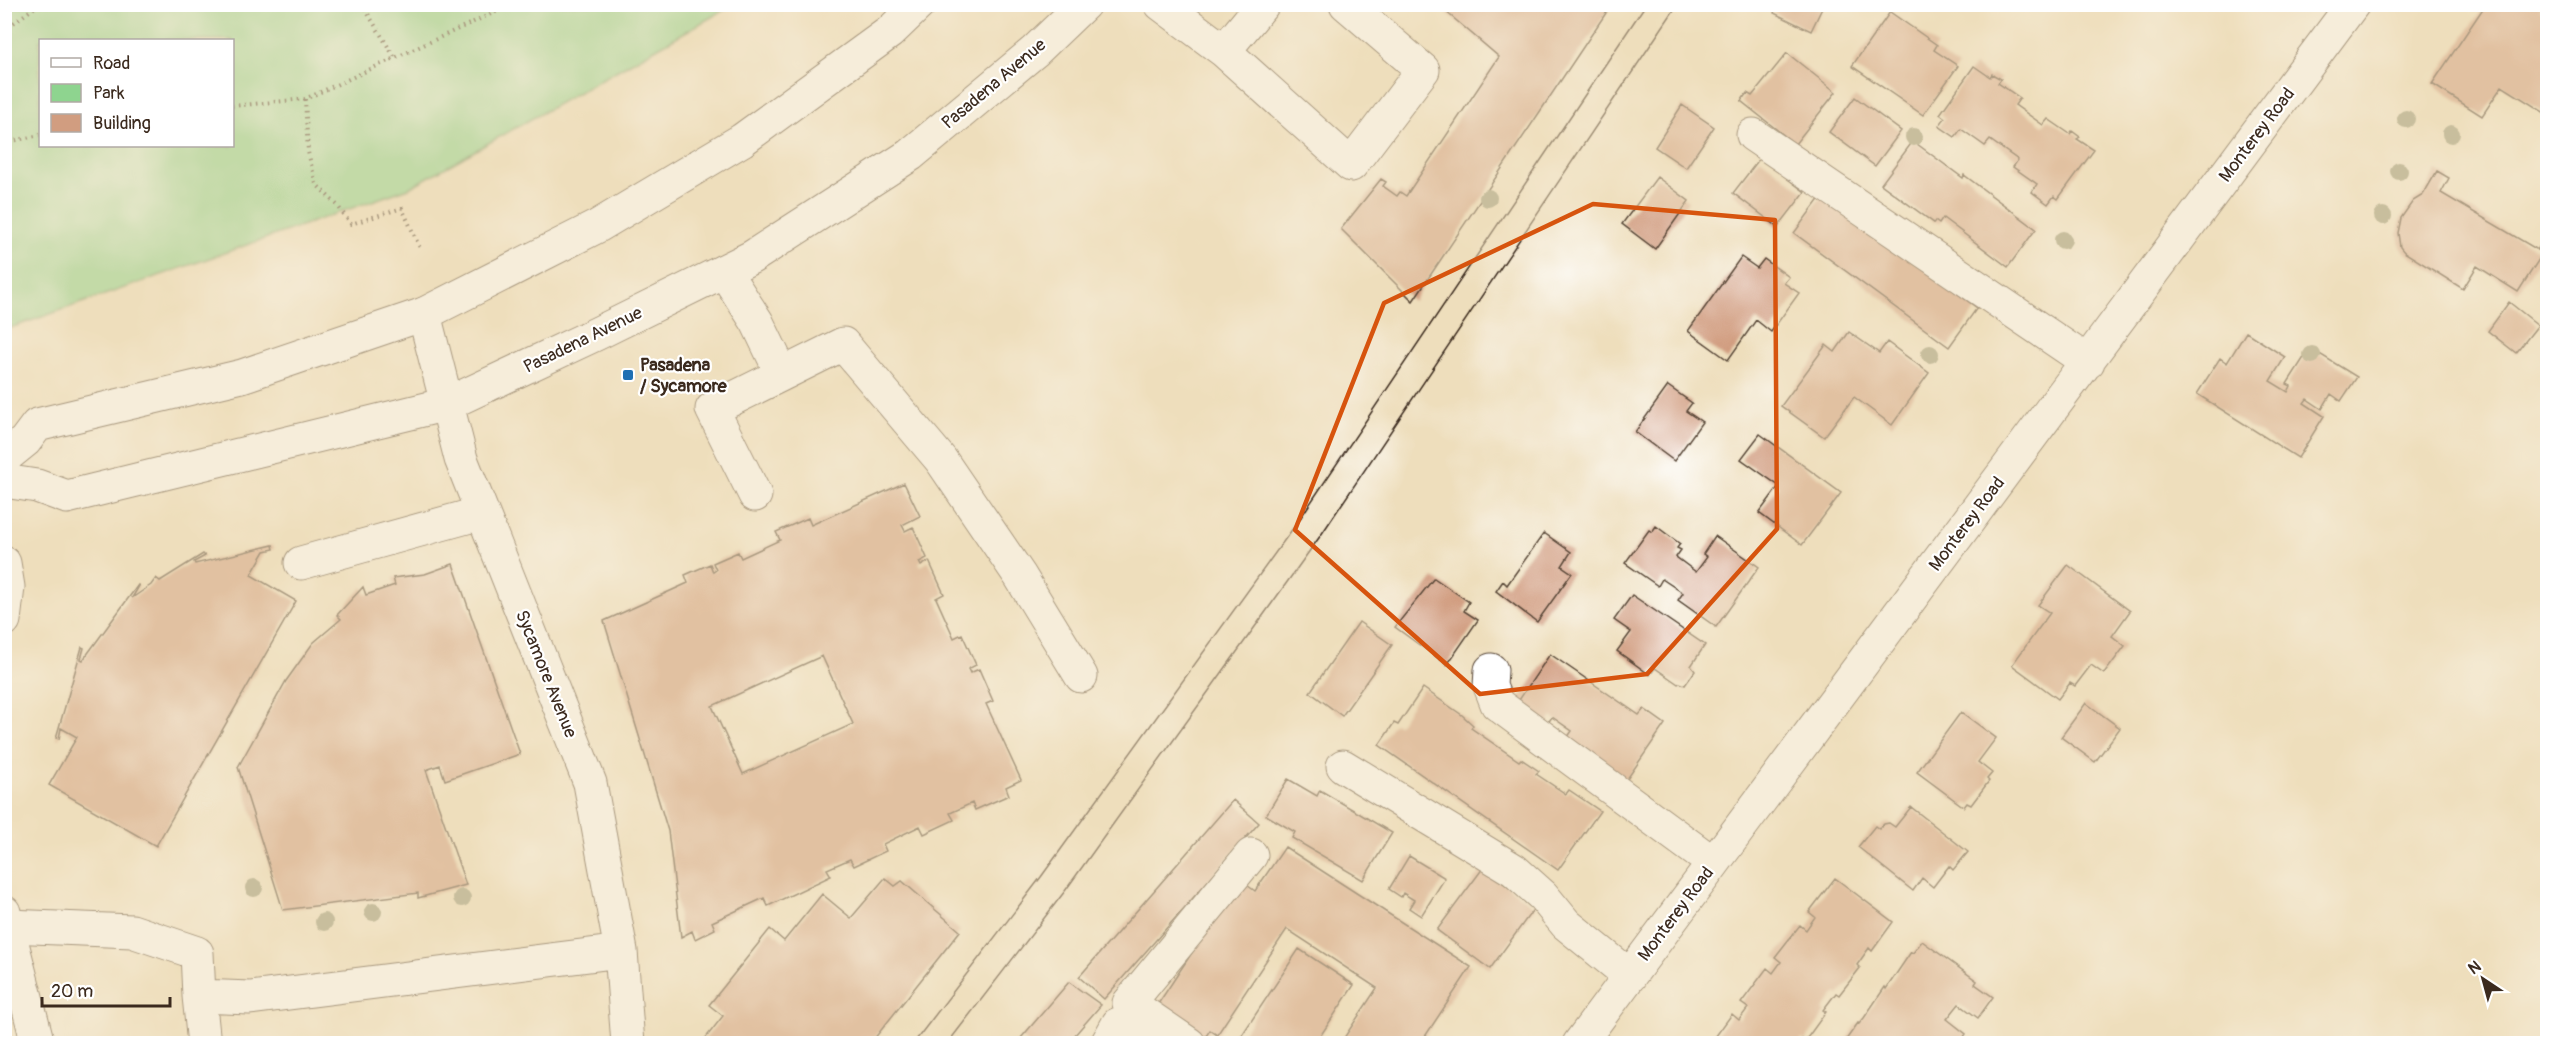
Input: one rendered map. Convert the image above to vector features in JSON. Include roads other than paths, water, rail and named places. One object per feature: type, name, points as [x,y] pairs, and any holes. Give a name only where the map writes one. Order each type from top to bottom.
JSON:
[{"type":"main road","points":[[4,458],[25,441],[37,425],[242,376],[424,315],[598,226],[742,140],[890,32],[919,4]]},
{"type":"main road","name":"Pasadena Avenue","points":[[4,481],[37,486],[67,497],[447,404],[752,257],[910,155],[1035,51],[1084,4]]},
{"type":"main road","points":[[1161,4],[1224,51],[1351,165],[1423,70],[1346,4]]},
{"type":"main road","points":[[1224,51],[1263,4]]},
{"type":"main road","name":"Monterey Road","points":[[1579,1044],[2353,4]]},
{"type":"main road","points":[[1753,135],[2088,362]]},
{"type":"main road","points":[[724,271],[757,322],[782,374]]},
{"type":"main road","name":"Sycamore Avenue","points":[[424,315],[461,459],[590,783],[621,951],[628,1044]]},
{"type":"main road","points":[[755,495],[712,409],[843,344],[941,460],[1020,576],[1081,676]]},
{"type":"main road","points":[[301,563],[481,513]]},
{"type":"main road","points":[[4,563],[8,587],[4,620]]},
{"type":"main road","points":[[1491,670],[1490,686],[1497,704],[1713,863]]},
{"type":"main road","points":[[1343,766],[1514,870],[1543,896],[1566,924],[1630,976]]},
{"type":"main road","points":[[1189,1044],[1129,1003],[1251,855]]},
{"type":"main road","points":[[38,1044],[6,919],[132,931],[197,952],[204,1044]]},
{"type":"main road","points":[[200,996],[250,998],[621,951]]},
{"type":"main road","points":[[1107,1044],[1118,1024],[1146,1044]]},
{"type":"tram line","points":[[913,1044],[1041,877],[1299,520],[1646,4]]},
{"type":"tram line","points":[[947,1044],[1065,891],[1321,535],[1678,4]]},
{"type":"place","name":"Pasadena / Sycamore","points":[[628,375]]}]
